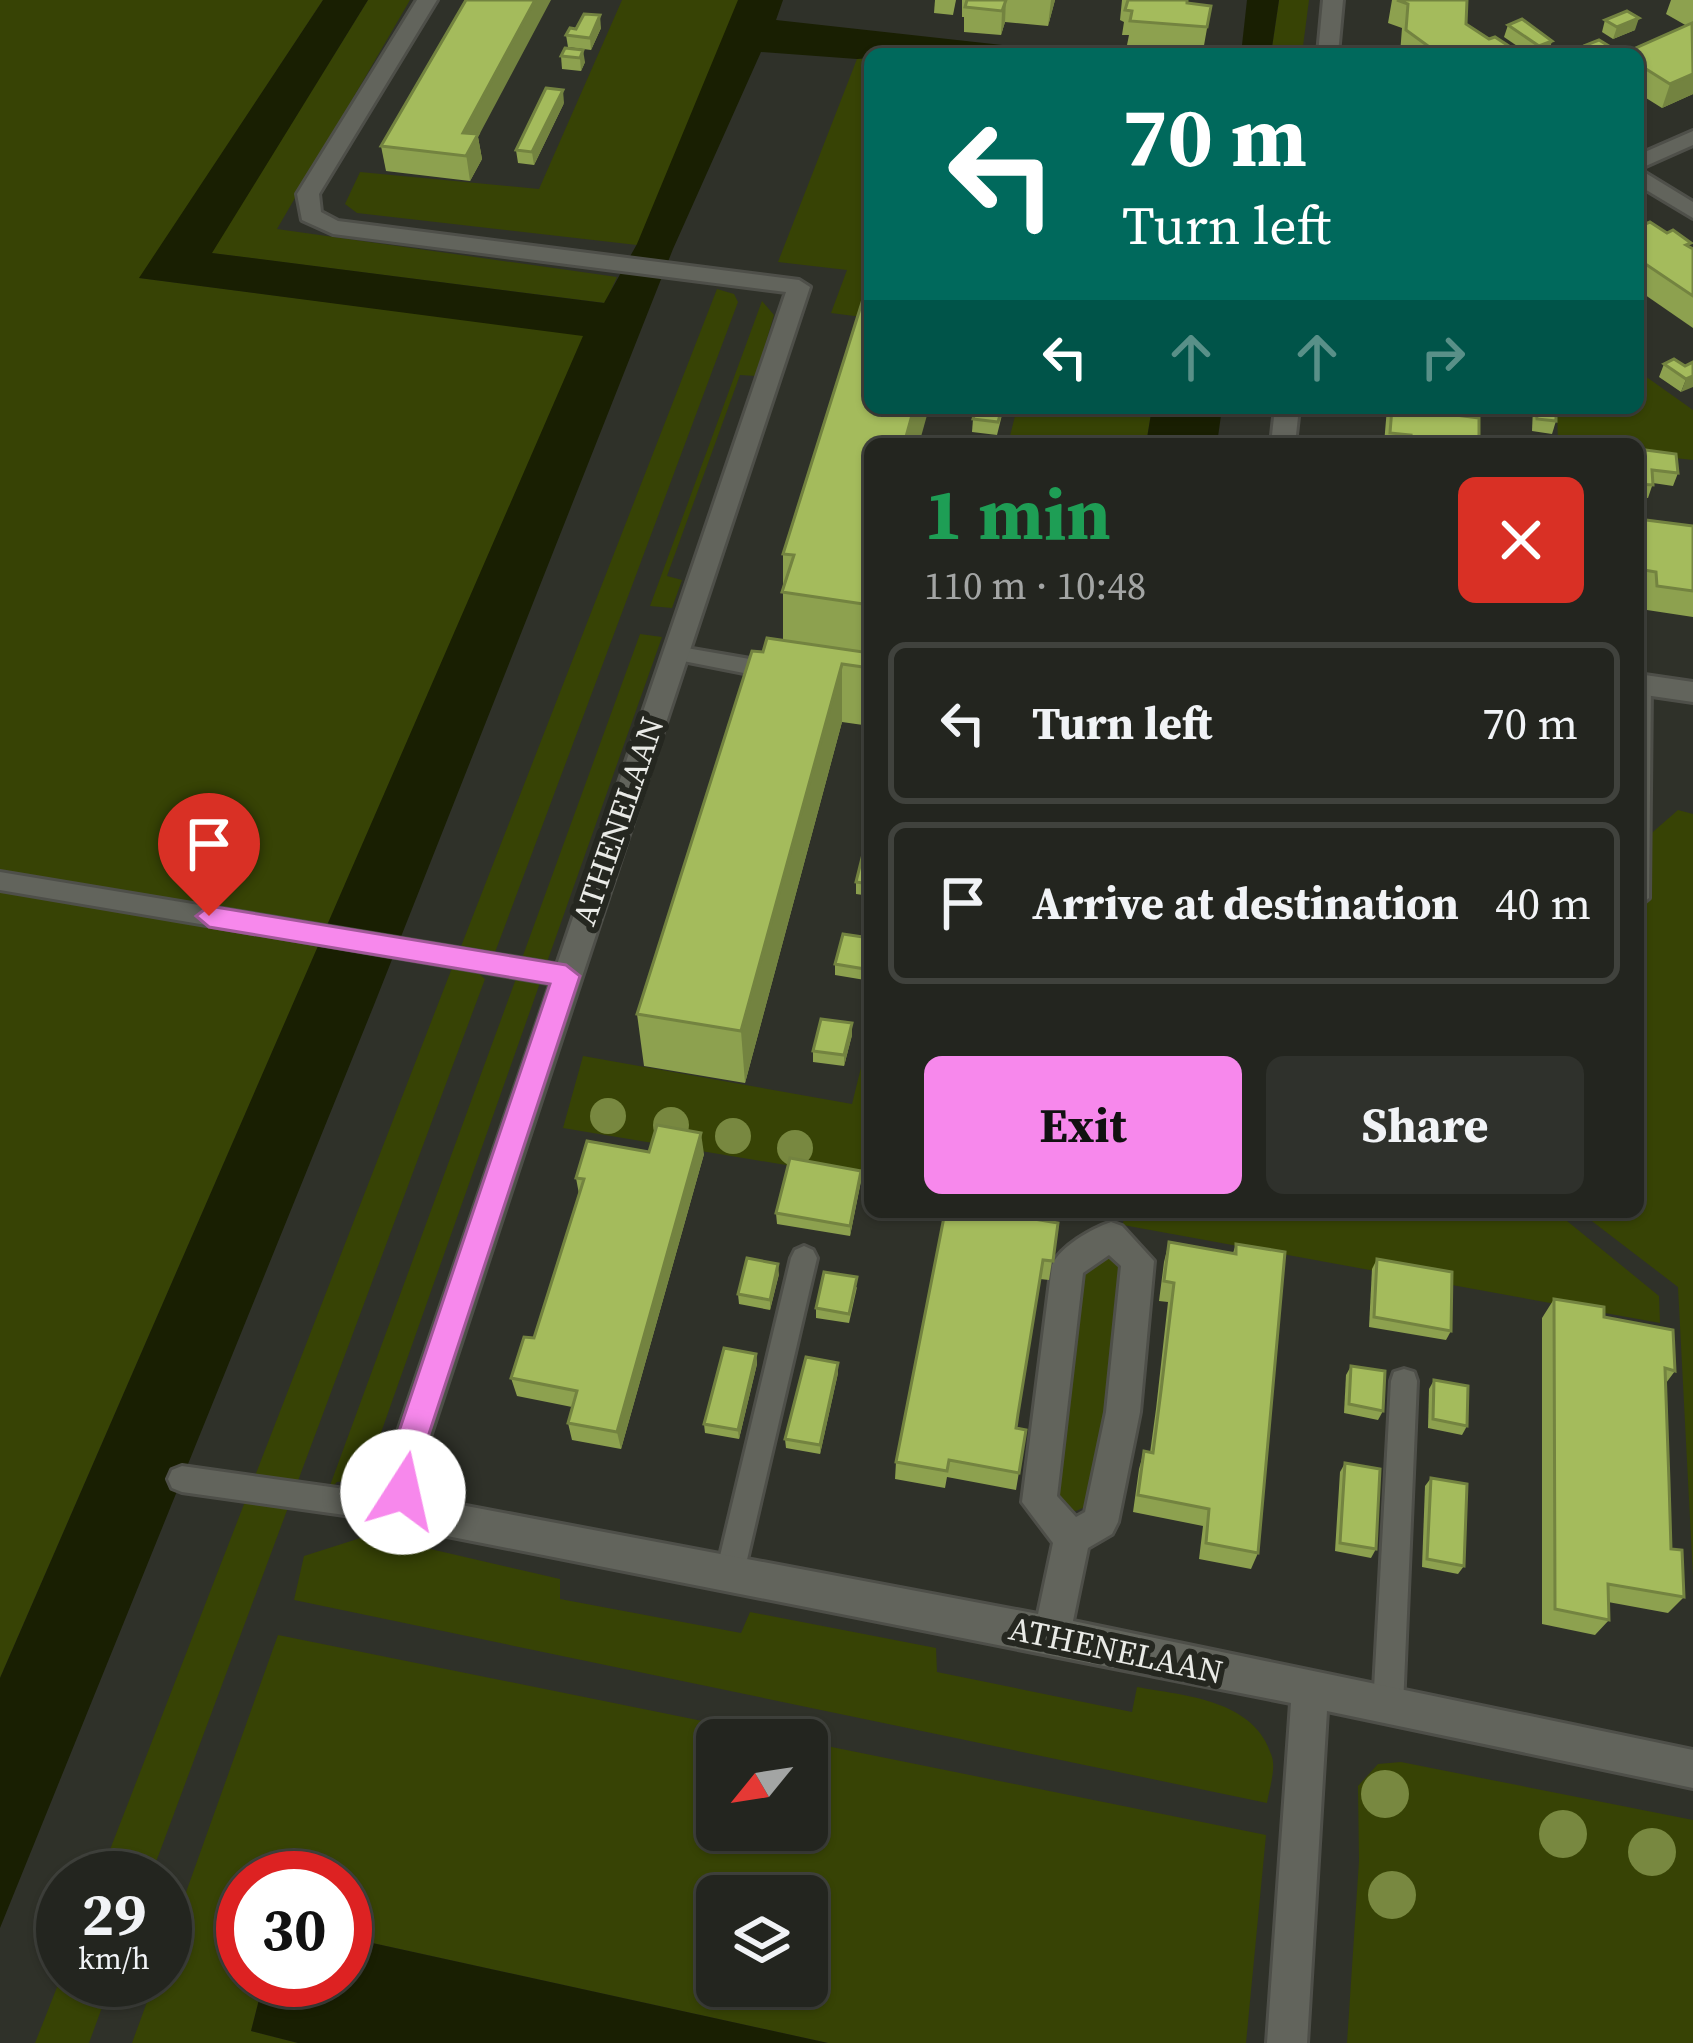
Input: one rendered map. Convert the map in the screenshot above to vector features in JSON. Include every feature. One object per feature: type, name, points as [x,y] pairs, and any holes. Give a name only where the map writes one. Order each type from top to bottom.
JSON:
[{"type":"street","name":"ATHENELAAN","points":[[427,0],[308,194],[310,215],[333,227],[799,287],[406,1458],[403,1492],[437,1517],[1052,1635],[1693,1769]]},
{"type":"street","points":[[1329,48],[1333,0]]},
{"type":"street","points":[[1644,160],[1693,137]]},
{"type":"street","points":[[1644,179],[1693,212]]},
{"type":"street","points":[[1644,686],[1693,692]]},
{"type":"street","points":[[1052,1635],[1072,1538],[1100,1522],[1123,1412],[1138,1262],[1111,1236],[1068,1265],[1039,1502],[1072,1538]]},
{"type":"street","points":[[1287,2043],[1310,1690]]},
{"type":"lane","points":[[675,652],[802,676]]},
{"type":"lane","points":[[0,881],[566,976]]},
{"type":"lane","points":[[729,1576],[804,1258]]},
{"type":"lane","points":[[1388,1707],[1404,1381]]},
{"type":"lane","points":[[182,1480],[366,1505],[403,1492]]},
{"type":"green space","points":[[0,0],[323,0],[140,278],[584,335],[0,1678]]},
{"type":"green space","points":[[368,0],[410,0],[277,229],[617,277],[605,303],[211,253]]},
{"type":"green space","points":[[622,0],[740,0],[637,245],[357,213],[345,204],[360,172],[539,189]]},
{"type":"green space","points":[[1279,0],[1309,0],[1303,48],[1272,48]]},
{"type":"green space","points":[[864,58],[864,317],[831,313],[847,270],[778,262],[857,59]]},
{"type":"green space","points":[[717,289],[734,294],[738,302],[494,955],[460,949]]},
{"type":"green space","points":[[762,301],[774,315],[756,376],[740,375],[667,576],[682,580],[672,608],[650,606]]},
{"type":"green space","points":[[1644,375],[1693,410],[1693,460],[1644,455],[1644,438],[1558,438],[1557,414],[1644,414]]},
{"type":"green space","points":[[1016,414],[1151,414],[1147,438],[1010,438]]},
{"type":"green space","points":[[640,634],[662,637],[546,965],[521,961]]},
{"type":"green space","points":[[1678,810],[1693,814],[1693,1577],[1678,1287],[1588,1218],[1644,1218],[1644,840]]},
{"type":"green space","points":[[452,968],[476,971],[485,979],[160,1851],[109,1851]]},
{"type":"green space","points":[[517,976],[541,980],[365,1478],[337,1482],[328,1491]]},
{"type":"green space","points":[[864,1055],[864,1178],[563,1128],[583,1056],[852,1104]]},
{"type":"green space","points":[[1124,1218],[1563,1218],[1659,1296],[1660,1323],[1123,1225]]},
{"type":"green space","points":[[1113,1258],[1124,1268],[1103,1474],[1087,1506],[1076,1511],[1062,1508],[1052,1492],[1081,1282],[1089,1264]]},
{"type":"green space","points":[[370,1535],[560,1579],[560,1599],[741,1633],[750,1612],[936,1648],[937,1672],[1132,1712],[1137,1687],[1196,1698],[1234,1712],[1263,1738],[1273,1762],[1267,1803],[294,1600],[304,1556]]},
{"type":"green space","points":[[278,1635],[696,1720],[696,1851],[828,1851],[828,1746],[1266,1835],[1246,2043],[828,2043],[372,1943],[372,1851],[216,1851],[216,2007],[257,2007],[251,2031],[298,2043],[132,2043],[145,2007],[192,2007],[192,1875]]},
{"type":"green space","points":[[1401,1762],[1693,1820],[1693,2043],[1347,2043],[1359,1861],[1358,1786],[1378,1764]]},
{"type":"green space","points":[[49,2007],[102,2007],[89,2043],[35,2043]]},
{"type":"shaded area","points":[[323,0],[368,0],[212,253],[604,303],[637,244],[738,0],[783,0],[776,20],[1030,48],[864,48],[864,58],[857,59],[761,52],[673,249],[374,1005],[0,1928],[0,1678],[583,336],[139,278]]},
{"type":"shaded area","points":[[1247,0],[1279,0],[1272,48],[1242,48]]},
{"type":"shaded area","points":[[1151,414],[1221,414],[1218,438],[1147,438]]},
{"type":"shaded area","points":[[372,1943],[828,2043],[298,2043],[251,2031],[257,2007],[372,2007]]},
{"type":"building","points":[[466,0],[535,0],[463,133],[478,134],[466,156],[381,146]]},
{"type":"building","points":[[967,0],[1006,0],[1002,11],[965,7]]},
{"type":"building","points":[[1128,0],[1187,0],[1211,6],[1207,27],[1130,21],[1132,11],[1125,10]]},
{"type":"building","points":[[1397,0],[1467,0],[1466,24],[1512,48],[1431,48],[1406,30],[1408,4]]},
{"type":"building","points":[[1627,11],[1639,18],[1617,27],[1605,20]]},
{"type":"building","points":[[584,14],[600,15],[590,38],[566,35],[570,28],[576,29]]},
{"type":"building","points":[[1522,19],[1552,41],[1539,46],[1508,25]]},
{"type":"building","points":[[1692,23],[1693,74],[1670,84],[1644,68],[1644,48],[1636,48]]},
{"type":"building","points":[[1599,40],[1612,48],[1586,45]]},
{"type":"building","points":[[565,48],[583,50],[580,58],[561,56]]},
{"type":"building","points":[[546,88],[563,90],[532,152],[516,150]]},
{"type":"building","points":[[1650,222],[1667,233],[1673,230],[1691,243],[1686,245],[1693,249],[1693,296],[1644,263],[1644,224]]},
{"type":"building","points":[[864,296],[864,414],[912,414],[906,438],[864,438],[864,604],[782,592],[794,555],[783,554]]},
{"type":"building","points":[[1674,359],[1685,366],[1693,362],[1693,376],[1686,379],[1664,364]]},
{"type":"building","points":[[974,414],[1000,414],[998,422],[973,419]]},
{"type":"building","points":[[1392,414],[1479,418],[1479,438],[1411,438],[1390,433]]},
{"type":"building","points":[[1537,414],[1556,414],[1556,421],[1537,419]]},
{"type":"building","points":[[1644,450],[1676,454],[1678,473],[1652,470],[1653,485],[1644,484]]},
{"type":"building","points":[[1644,520],[1693,526],[1693,591],[1657,586],[1656,572],[1644,570]]},
{"type":"building","points":[[767,638],[864,652],[864,667],[842,664],[741,1031],[637,1014],[752,651],[763,652]]},
{"type":"building","points":[[863,854],[864,854],[864,883],[856,882]]},
{"type":"building","points":[[843,934],[864,937],[864,969],[835,964]]},
{"type":"building","points":[[821,1019],[852,1023],[844,1055],[813,1051]]},
{"type":"building","points":[[657,1125],[701,1133],[617,1432],[568,1423],[577,1391],[511,1378],[524,1337],[534,1338],[584,1179],[576,1178],[587,1141],[649,1152]]},
{"type":"building","points":[[790,1158],[861,1171],[850,1226],[776,1213]]},
{"type":"building","points":[[944,1218],[1028,1218],[1058,1223],[1053,1261],[1043,1260],[1018,1414],[1016,1428],[1026,1430],[1019,1473],[949,1460],[947,1471],[896,1462]]},
{"type":"building","points":[[1169,1242],[1236,1254],[1236,1244],[1285,1252],[1258,1553],[1206,1543],[1209,1509],[1138,1495],[1144,1451],[1153,1453],[1161,1391],[1174,1283],[1164,1281]]},
{"type":"building","points":[[747,1258],[778,1264],[770,1300],[738,1294]]},
{"type":"building","points":[[1377,1259],[1452,1272],[1451,1331],[1374,1317]]},
{"type":"building","points":[[824,1272],[857,1277],[849,1314],[816,1308]]},
{"type":"building","points":[[1554,1299],[1604,1307],[1604,1317],[1673,1330],[1675,1371],[1665,1368],[1671,1549],[1682,1550],[1684,1597],[1608,1584],[1609,1620],[1555,1609]]},
{"type":"building","points":[[724,1348],[756,1354],[738,1430],[704,1424]]},
{"type":"building","points":[[806,1357],[838,1363],[820,1445],[785,1439]]},
{"type":"building","points":[[1351,1366],[1385,1371],[1383,1411],[1349,1404]]},
{"type":"building","points":[[1434,1380],[1468,1386],[1467,1426],[1433,1419]]},
{"type":"building","points":[[1345,1463],[1380,1469],[1376,1549],[1340,1543]]},
{"type":"building","points":[[1431,1478],[1467,1484],[1464,1566],[1427,1559]]},
{"type":"route","points":[[209,916],[566,976],[406,1458],[403,1492]]}]
